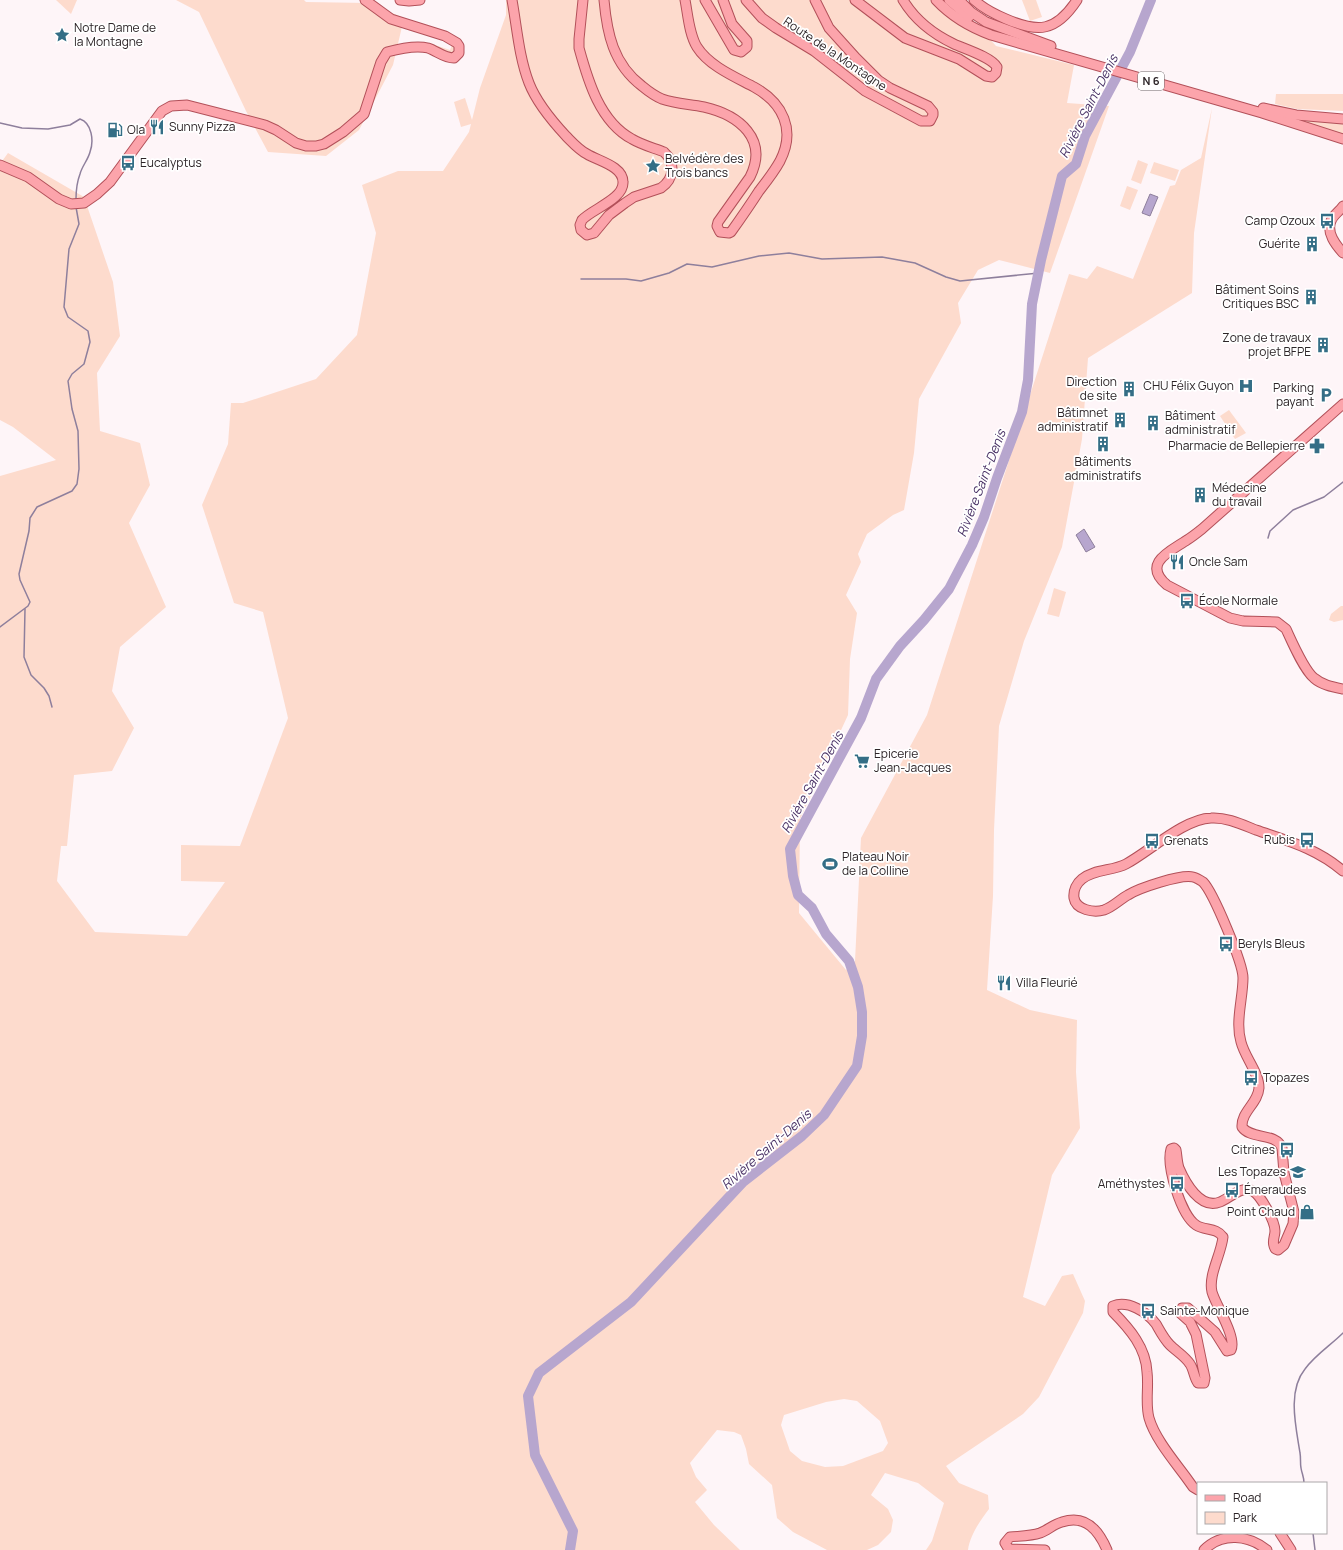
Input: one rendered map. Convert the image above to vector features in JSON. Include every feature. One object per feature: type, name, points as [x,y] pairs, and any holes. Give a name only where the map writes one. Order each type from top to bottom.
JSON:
[{"type":"main road","points":[[0,165],[28,177],[59,199],[76,204],[97,194],[110,182],[162,111],[171,106],[179,105],[194,106],[265,125],[296,143],[306,146],[322,145],[343,132],[364,114],[381,62],[387,52],[423,47],[448,58],[454,58],[457,56],[459,46],[454,41],[435,32],[391,19],[365,0]]},
{"type":"main road","points":[[400,0],[420,0]]},
{"type":"main road","points":[[512,0],[526,73],[530,85],[549,116],[566,136],[585,153],[617,170],[622,178],[623,186],[618,195],[582,220],[580,225],[581,230],[587,235],[594,233],[610,215],[625,202],[665,185],[671,177],[673,166],[668,156],[664,152],[631,139],[620,131],[609,119],[598,102],[579,48],[583,0]]},
{"type":"main road","points":[[604,0],[610,39],[621,63],[631,76],[641,85],[662,99],[712,109],[729,116],[744,127],[753,138],[756,152],[753,170],[746,184],[718,222],[718,229],[720,232],[729,233],[732,232],[780,160],[787,134],[786,122],[772,100],[759,90],[717,66],[704,56],[697,48],[692,34],[685,0]]},
{"type":"main road","points":[[705,0],[734,50],[742,52],[747,47],[747,41],[732,24],[723,0]]},
{"type":"main road","name":"Route de la Montagne","points":[[746,0],[762,18],[814,51],[865,91],[921,121],[930,121],[932,119],[933,112],[928,106],[890,88],[878,80],[856,58],[829,28],[815,0]]},
{"type":"main road","points":[[855,0],[905,38],[959,59],[986,76],[992,77],[996,73],[997,67],[991,61],[954,44],[929,29],[911,12],[903,0]]},
{"type":"main road","points":[[936,0],[952,15],[972,28],[1002,39],[1041,46]]},
{"type":"main road","name":"N 6","points":[[944,0],[966,18],[984,29],[1005,38],[1041,46],[1263,111],[1343,139]]},
{"type":"main road","name":"N 6","points":[[949,0],[967,16],[984,25],[1041,46]]},
{"type":"main road","points":[[958,0],[971,12],[986,22],[1041,46]]},
{"type":"main road","points":[[974,0],[981,7],[990,12],[1018,24],[1032,28],[1044,27],[1063,18],[1070,11],[1076,0]]},
{"type":"main road","name":"N 6","points":[[1263,111],[1343,119]]},
{"type":"main road","points":[[1343,207],[1332,218],[1330,226],[1332,238],[1343,253]]},
{"type":"main road","points":[[1330,226],[1343,217]]},
{"type":"main road","points":[[1343,404],[1202,529],[1164,555],[1158,566],[1160,578],[1167,585],[1230,618],[1243,621],[1277,622],[1282,625],[1286,629],[1308,672],[1324,684],[1343,689]]},
{"type":"main road","points":[[1197,1489],[1193,1487],[1152,1427],[1147,1407],[1148,1373],[1145,1356],[1140,1346],[1113,1312],[1113,1306],[1118,1304],[1127,1305],[1146,1314],[1170,1345],[1187,1360],[1198,1384],[1204,1383],[1205,1378],[1196,1334],[1190,1322],[1180,1313],[1180,1311],[1182,1308],[1188,1308],[1215,1332],[1227,1351],[1231,1350],[1233,1345],[1229,1330],[1211,1290],[1213,1274],[1223,1237],[1220,1233],[1214,1230],[1195,1225],[1188,1217],[1174,1186],[1169,1153],[1171,1149],[1174,1148],[1176,1150],[1179,1166],[1186,1183],[1203,1201],[1219,1202],[1243,1190],[1254,1192],[1260,1197],[1271,1217],[1275,1231],[1273,1244],[1274,1248],[1278,1250],[1284,1245],[1293,1224],[1294,1212],[1284,1173],[1282,1148],[1276,1140],[1246,1132],[1242,1127],[1244,1118],[1256,1099],[1259,1087],[1256,1075],[1244,1054],[1239,1034],[1244,975],[1228,931],[1208,888],[1200,880],[1194,877],[1182,877],[1140,889],[1127,895],[1111,907],[1102,911],[1084,909],[1078,905],[1074,899],[1074,890],[1083,877],[1125,864],[1192,823],[1212,818],[1228,820],[1305,847],[1329,859],[1343,871]]},
{"type":"main road","points":[[1045,1550],[1011,1549],[1008,1548],[1005,1543],[1010,1537],[1037,1534],[1060,1523],[1072,1520],[1080,1521],[1091,1526],[1101,1538],[1107,1550]]},
{"type":"main road","points":[[1281,1534],[1291,1550]]},
{"type":"main road","points":[[1204,1550],[1208,1546],[1225,1538],[1242,1537],[1257,1542],[1267,1550]]},
{"type":"green space","points":[[56,0],[77,0],[71,14]]},
{"type":"green space","points":[[176,0],[304,0],[306,2],[368,3],[404,18],[393,65],[359,130],[326,156],[268,152],[246,111],[199,12]]},
{"type":"green space","points":[[506,0],[955,0],[996,46],[1074,65],[1067,103],[1109,106],[1050,273],[999,260],[978,270],[958,303],[961,323],[919,399],[914,453],[904,510],[893,515],[867,534],[858,554],[861,562],[846,595],[857,613],[850,659],[848,715],[800,819],[799,913],[846,970],[855,961],[861,838],[927,715],[1069,274],[1087,279],[1097,266],[1133,279],[1170,186],[1175,185],[1181,170],[1201,158],[1212,108],[1194,233],[1192,293],[1088,358],[1082,439],[1062,547],[1024,641],[999,726],[994,830],[993,896],[987,990],[1030,1010],[1077,1020],[1076,1072],[1080,1128],[1052,1175],[1023,1297],[1045,1306],[1062,1276],[1073,1274],[1085,1301],[1083,1313],[1039,1397],[1023,1414],[946,1466],[959,1483],[988,1495],[989,1509],[973,1534],[968,1550],[926,1550],[932,1541],[944,1503],[918,1483],[885,1473],[871,1495],[888,1509],[893,1520],[891,1532],[878,1545],[867,1550],[827,1550],[793,1532],[777,1518],[772,1485],[749,1464],[741,1435],[734,1432],[717,1430],[690,1463],[696,1477],[707,1490],[695,1502],[714,1525],[740,1550],[0,1550],[0,476],[56,460],[13,427],[0,420],[0,164],[8,153],[84,197],[113,282],[120,336],[97,373],[100,431],[140,443],[150,485],[129,523],[166,607],[120,647],[112,691],[134,728],[112,771],[74,775],[67,846],[61,846],[57,881],[95,932],[187,936],[225,882],[181,881],[181,845],[240,846],[288,718],[263,612],[234,603],[202,505],[228,444],[231,403],[243,403],[316,379],[357,335],[376,233],[362,185],[398,171],[443,171],[469,132],[471,124],[461,127],[454,102],[465,98],[472,120],[480,88],[506,15]],"holes":[[[844,1399],[857,1401],[880,1421],[888,1443],[883,1451],[843,1466],[825,1467],[802,1461],[790,1451],[781,1425],[784,1415],[826,1402]]]},
{"type":"green space","points":[[1022,0],[1036,0],[1042,17],[1030,21]]},
{"type":"green space","points":[[432,44],[450,50],[452,45],[456,50],[454,53],[448,53]]},
{"type":"green space","points":[[1276,94],[1343,94],[1343,111],[1297,109],[1275,104]]},
{"type":"green space","points":[[1302,119],[1343,122],[1343,135],[1301,121]]},
{"type":"green space","points":[[1138,160],[1148,164],[1141,184],[1131,180]]},
{"type":"green space","points":[[1154,162],[1179,170],[1175,181],[1150,173]]},
{"type":"green space","points":[[1127,186],[1138,190],[1130,210],[1120,206]]},
{"type":"green space","points":[[1229,410],[1246,433],[1235,439],[1220,416]]},
{"type":"green space","points":[[1054,588],[1066,592],[1059,617],[1047,614]]},
{"type":"green space","points":[[1343,606],[1343,620],[1334,622],[1329,620],[1331,614]]},
{"type":"green space","name":"Plateau Noir de la Colline","points":[[825,858],[836,859],[834,871],[823,870]]},
{"type":"shaded area","points":[[1150,194],[1158,197],[1150,216],[1142,213]]},
{"type":"shaded area","points":[[1084,529],[1095,547],[1086,552],[1076,535]]},
{"type":"waterway","name":"Rivière Saint-Denis","points":[[570,1550],[573,1531],[535,1455],[528,1396],[539,1373],[631,1302],[743,1182],[802,1136],[824,1115],[857,1066],[862,1036],[862,1012],[858,987],[849,961],[826,934],[812,908],[798,895],[793,876],[790,849],[861,718],[876,679],[900,646],[924,620],[949,589],[972,545],[984,517],[1022,412],[1028,380],[1032,304],[1041,260],[1062,176],[1076,164],[1085,136],[1130,52],[1151,0]]},
{"type":"waterway","points":[[0,123],[22,128],[48,129],[70,125],[80,119],[84,121],[91,133],[92,143],[89,155],[79,177],[76,199]]},
{"type":"waterway","points":[[0,627],[28,606],[30,602],[20,580],[19,574],[29,531],[30,518],[37,507],[72,491],[77,484],[79,469],[78,431],[72,409],[68,381],[72,374],[84,364],[90,342],[88,331],[68,317],[64,307],[69,249],[79,224],[76,207]]},
{"type":"waterway","points":[[581,279],[626,279],[641,281],[669,273],[687,264],[712,267],[759,256],[789,253],[822,259],[882,257],[915,263],[946,277],[960,281],[1039,273]]},
{"type":"waterway","points":[[1268,538],[1270,531],[1293,510],[1324,497],[1343,482]]},
{"type":"waterway","points":[[25,609],[24,657],[31,675],[44,688],[49,696],[52,707]]},
{"type":"waterway","points":[[1304,1482],[1294,1410],[1296,1388],[1299,1378],[1309,1364],[1343,1333]]},
{"type":"waterway","points":[[1313,1534],[1315,1550]]},
{"type":"place","name":"Notre Dame de la Montagne","points":[[62,35]]},
{"type":"place","name":"Sunny Pizza","points":[[157,127]]},
{"type":"place","name":"Ola","points":[[115,130]]},
{"type":"place","name":"Eucalyptus","points":[[128,163]]},
{"type":"place","name":"Belvédère des Trois bancs","points":[[653,166]]},
{"type":"place","name":"Camp Ozoux","points":[[1327,221]]},
{"type":"place","name":"Guérite","points":[[1312,244]]},
{"type":"place","name":"Bâtiment Soins Critiques BSC","points":[[1311,297]]},
{"type":"place","name":"Zone de travaux projet BFPE","points":[[1323,345]]},
{"type":"place","name":"CHU Félix Guyon","points":[[1246,386]]},
{"type":"place","name":"Direction de site","points":[[1129,389]]},
{"type":"place","name":"Parking payant","points":[[1326,395]]},
{"type":"place","name":"Bâtimnet administratif","points":[[1120,420]]},
{"type":"place","name":"Bâtiment administratif","points":[[1153,423]]},
{"type":"place","name":"Bâtiments administratifs","points":[[1103,444]]},
{"type":"place","name":"Pharmacie de Bellepierre","points":[[1317,446]]},
{"type":"place","name":"Médecine du travail","points":[[1200,495]]},
{"type":"place","name":"Oncle Sam","points":[[1177,562]]},
{"type":"place","name":"École Normale","points":[[1187,601]]},
{"type":"place","name":"Epicerie Jean-Jacques","points":[[862,761]]},
{"type":"place","name":"Rubis","points":[[1307,840]]},
{"type":"place","name":"Grenats","points":[[1152,841]]},
{"type":"place","name":"Plateau Noir de la Colline","points":[[830,864]]},
{"type":"place","name":"Beryls Bleus","points":[[1226,944]]},
{"type":"place","name":"Villa Fleurié","points":[[1004,983]]},
{"type":"place","name":"Topazes","points":[[1251,1078]]},
{"type":"place","name":"Citrines","points":[[1287,1150]]},
{"type":"place","name":"Les Topazes","points":[[1298,1172]]},
{"type":"place","name":"Améthystes","points":[[1177,1184]]},
{"type":"place","name":"Émeraudes","points":[[1232,1190]]},
{"type":"place","name":"Point Chaud","points":[[1307,1212]]},
{"type":"place","name":"Sainte-Monique","points":[[1148,1311]]}]
